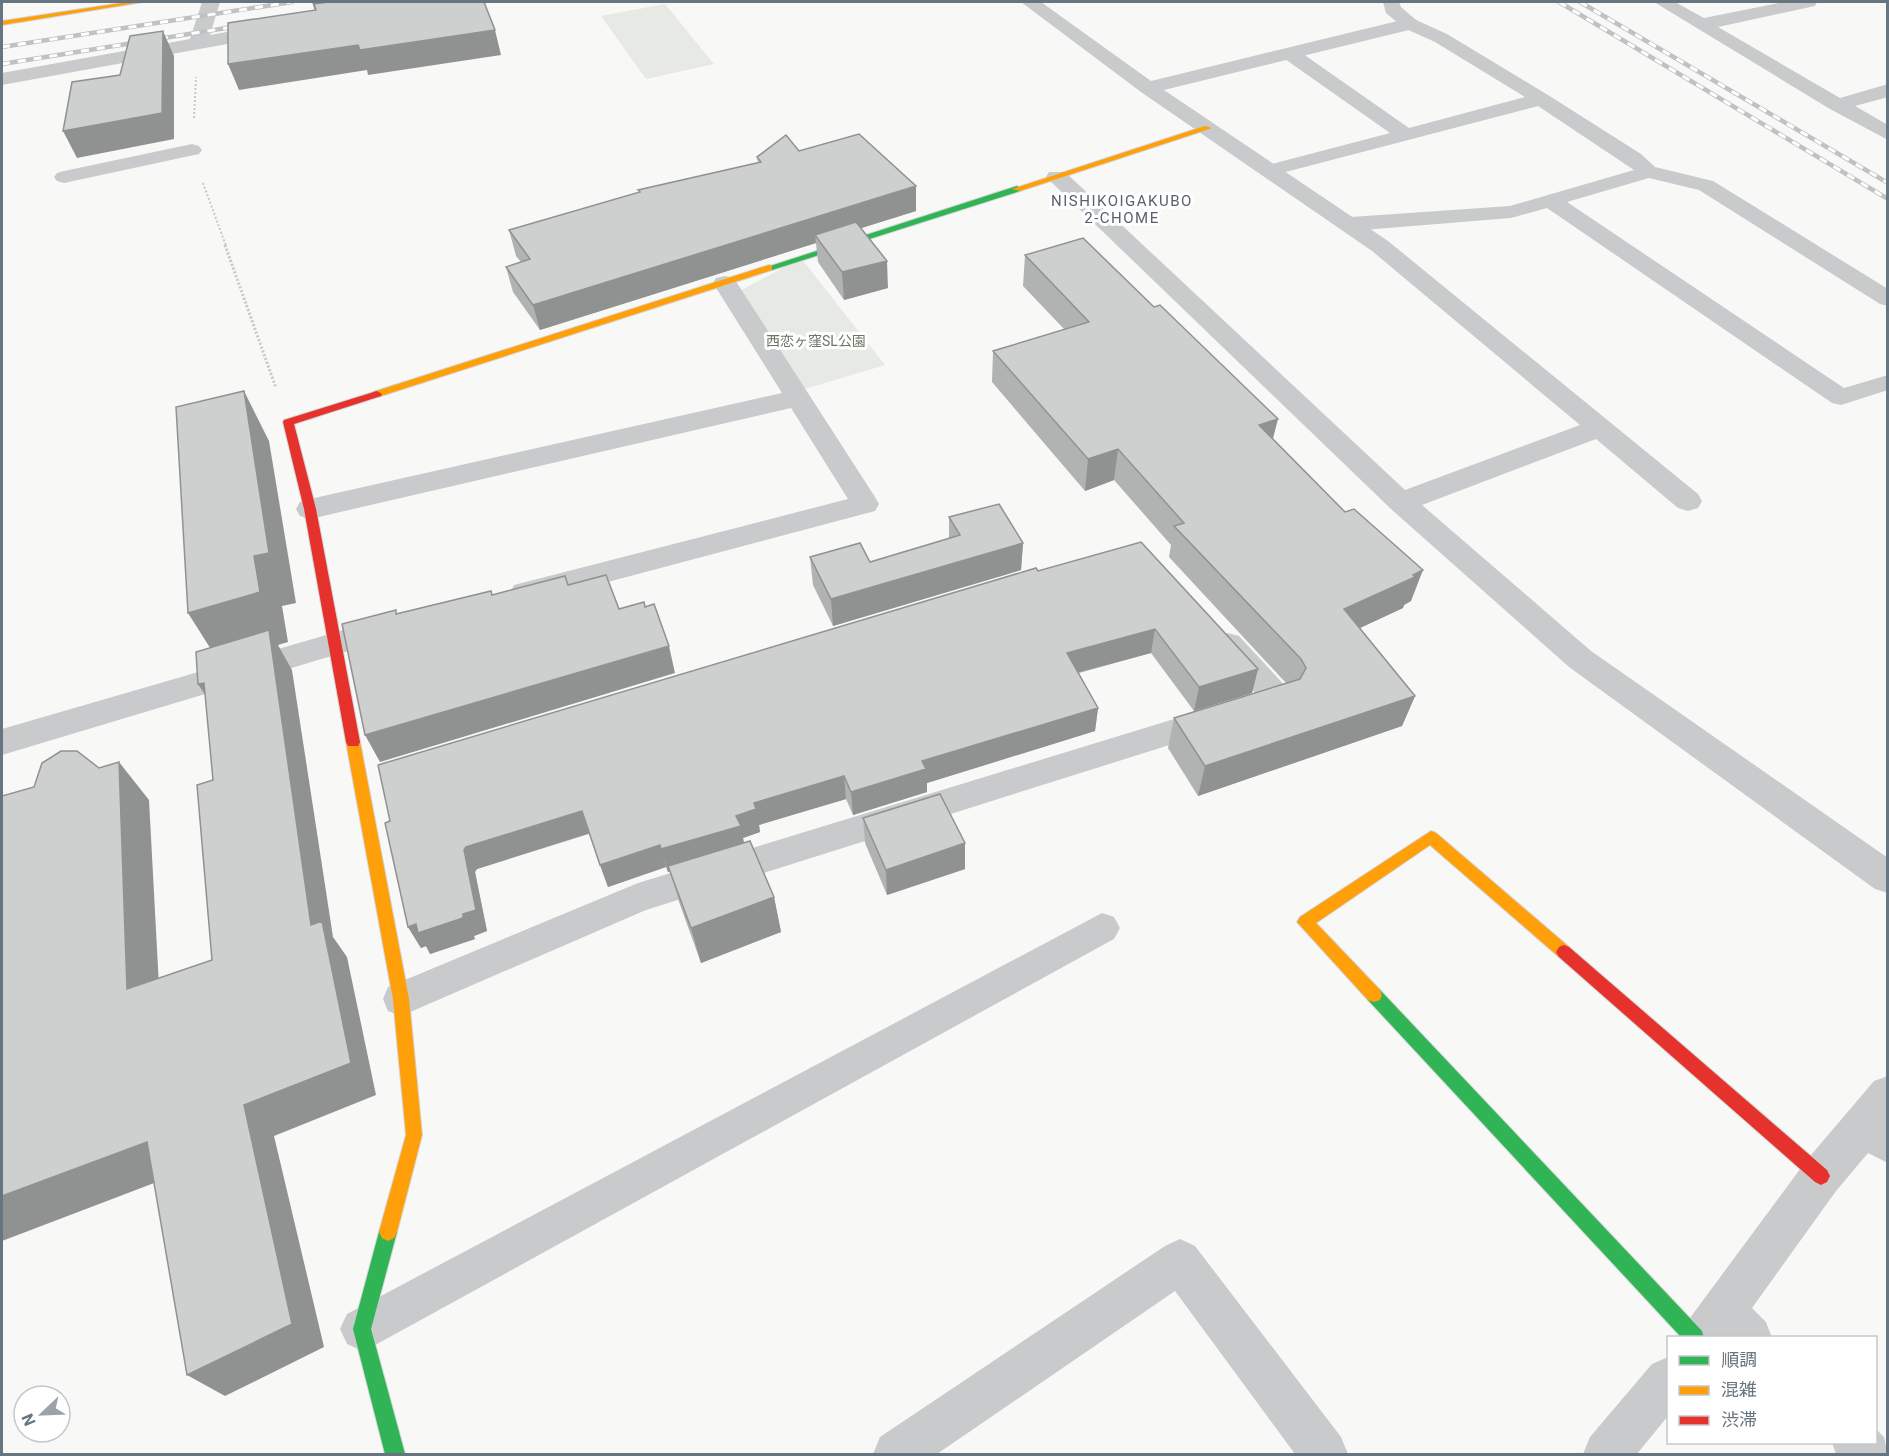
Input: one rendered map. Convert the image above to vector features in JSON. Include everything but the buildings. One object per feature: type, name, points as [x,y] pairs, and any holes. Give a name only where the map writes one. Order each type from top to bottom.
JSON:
[{"type":"street","points":[[2,22],[139,2]]},
{"type":"street","points":[[198,44],[211,2]]},
{"type":"street","points":[[1030,2],[1148,88],[1351,224],[1601,427],[1688,501]]},
{"type":"street","points":[[1664,2],[1887,134]]},
{"type":"street","points":[[1704,24],[1808,2]]},
{"type":"street","points":[[1148,88],[1410,24]]},
{"type":"street","points":[[2,79],[289,27]]},
{"type":"street","points":[[1837,105],[1887,90]]},
{"type":"street","points":[[395,1455],[362,1329],[414,1135],[401,999],[372,778],[334,643],[310,509],[288,422],[1208,128]]},
{"type":"street","points":[[1057,177],[1401,502],[1580,659],[1887,878]]},
{"type":"street","points":[[496,601],[864,504],[725,283]]},
{"type":"street","points":[[310,509],[798,398]]},
{"type":"street","points":[[1401,502],[1601,427]]},
{"type":"street","points":[[2,742],[334,643],[392,628]]},
{"type":"street","points":[[1821,1176],[1431,837],[1305,922],[1718,1331],[1821,1176],[1880,1121]]},
{"type":"street","points":[[897,1455],[1180,1261],[1324,1455]]},
{"type":"street","points":[[1607,1455],[1667,1381]]},
{"type":"street","points":[[1856,1444],[1867,1455]]},
{"type":"lane","points":[[1391,2],[1392,9],[1410,24],[1441,38],[1541,99],[1634,158],[1648,172]]},
{"type":"lane","points":[[1289,53],[1405,134]]},
{"type":"lane","points":[[1271,170],[1541,99]]},
{"type":"lane","points":[[64,177],[192,150]]},
{"type":"lane","points":[[1351,224],[1461,218],[1483,213],[1511,212],[1552,202],[1648,172],[1706,185],[1887,299]]},
{"type":"lane","points":[[1552,202],[1841,397],[1887,382]]},
{"type":"lane","points":[[401,999],[638,898],[1279,699],[1209,623]]},
{"type":"lane","points":[[362,1329],[1102,928]]},
{"type":"path","points":[[198,44],[192,150],[288,422]]},
{"type":"green space","points":[[665,4],[714,64],[646,79],[601,16]]},
{"type":"green space","name":"西恋ヶ窪SL公園","points":[[801,258],[885,365],[795,392],[734,294]]},
{"type":"railway","points":[[2,47],[292,2]]},
{"type":"railway","points":[[1559,2],[1888,199]]},
{"type":"railway","points":[[1580,2],[1888,183]]},
{"type":"railway","points":[[2,64],[245,25]]},
{"type":"traffic: fast","points":[[769,268],[1017,189]]},
{"type":"traffic: fast","points":[[1374,995],[1693,1336]]},
{"type":"traffic: fast","points":[[388,1232],[362,1329],[395,1454]]},
{"type":"traffic: slow","points":[[2,23],[139,2]]},
{"type":"traffic: slow","points":[[1017,189],[1208,128]]},
{"type":"traffic: slow","points":[[377,394],[769,268]]},
{"type":"traffic: slow","points":[[353,742],[401,999],[414,1135],[388,1232]]},
{"type":"traffic: slow","points":[[1374,995],[1305,922],[1431,837],[1564,952]]},
{"type":"traffic: jam","points":[[353,742],[310,509],[288,422],[377,394]]},
{"type":"traffic: jam","points":[[1564,952],[1821,1176]]},
{"type":"district","name":"NISHIKOIGAKUBO 2-CHOME","points":[[1122,210]]}]
